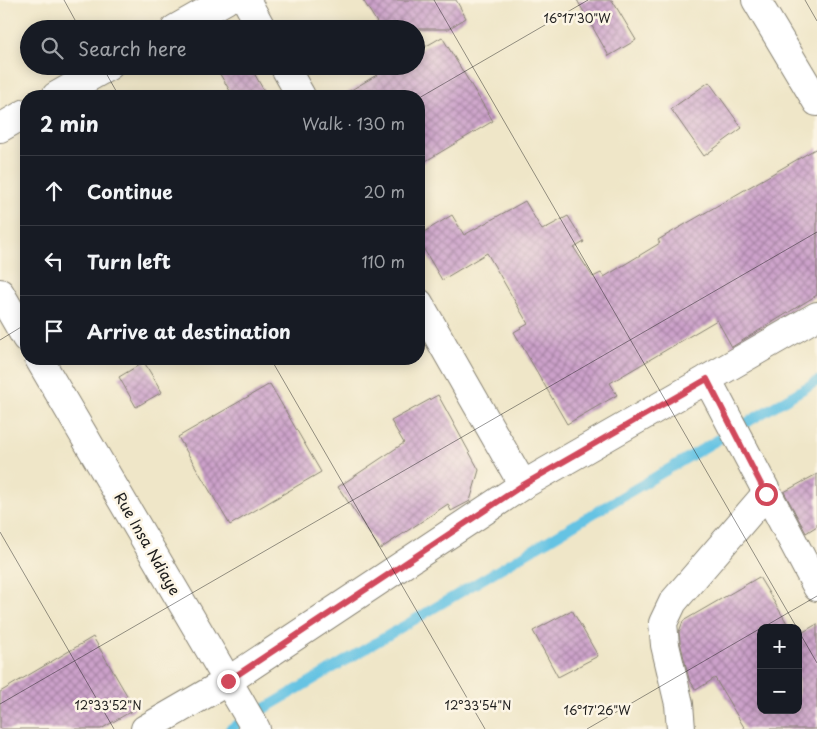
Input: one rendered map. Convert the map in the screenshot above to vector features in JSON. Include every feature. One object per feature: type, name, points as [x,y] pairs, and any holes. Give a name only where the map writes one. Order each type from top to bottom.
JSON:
[{"type":"street","points":[[191,20],[226,0]]},
{"type":"street","points":[[246,0],[257,20]]},
{"type":"street","points":[[756,0],[817,102]]},
{"type":"street","points":[[67,90],[93,75]]},
{"type":"street","points":[[289,75],[298,90]]},
{"type":"street","points":[[0,128],[20,116]]},
{"type":"street","points":[[0,293],[20,328]]},
{"type":"street","points":[[425,313],[523,485]]},
{"type":"street","points":[[145,729],[228,681],[523,485],[817,316]]},
{"type":"street","name":"Rue Insa Ndiaye","points":[[43,365],[256,729]]},
{"type":"street","points":[[707,379],[766,494],[817,587]]},
{"type":"street","points":[[682,729],[679,704],[665,645],[663,623],[673,602],[766,494]]},
{"type":"building","points":[[363,0],[456,0],[466,18],[448,29],[425,29],[425,20],[375,20]]},
{"type":"building","points":[[577,0],[612,0],[636,40],[609,56]]},
{"type":"building","points":[[442,37],[493,121],[425,161],[425,90],[351,90],[377,75],[425,75],[425,47]]},
{"type":"building","points":[[220,75],[255,75],[264,90],[229,90]]},
{"type":"building","points":[[709,82],[742,128],[704,156],[671,109]]},
{"type":"building","points":[[817,148],[817,295],[732,347],[717,320],[610,383],[617,395],[567,424],[514,332],[528,324],[487,253],[442,280],[425,251],[425,231],[452,215],[464,235],[525,201],[542,230],[568,216],[584,242],[574,248],[593,277],[601,273],[604,277],[660,243],[658,240]]},
{"type":"building","points":[[139,365],[146,365],[162,392],[136,407],[119,377]]},
{"type":"building","points":[[270,384],[321,472],[230,525],[178,437]]},
{"type":"building","points":[[438,395],[479,470],[470,501],[451,511],[448,504],[380,549],[338,487],[404,443],[391,421]]},
{"type":"building","points":[[817,474],[817,526],[806,533],[784,492]]},
{"type":"building","points":[[759,577],[788,624],[757,624],[757,714],[802,714],[802,633],[817,624],[817,729],[745,729],[715,678],[696,690],[689,679],[680,642],[679,632],[683,621]]},
{"type":"building","points":[[572,610],[598,656],[558,677],[533,631]]},
{"type":"building","points":[[93,637],[135,709],[101,729],[0,729],[0,692]]},
{"type":"waterway","points":[[230,729],[817,381]]},
{"type":"route","points":[[228,681],[523,485],[707,379],[766,494]]}]
